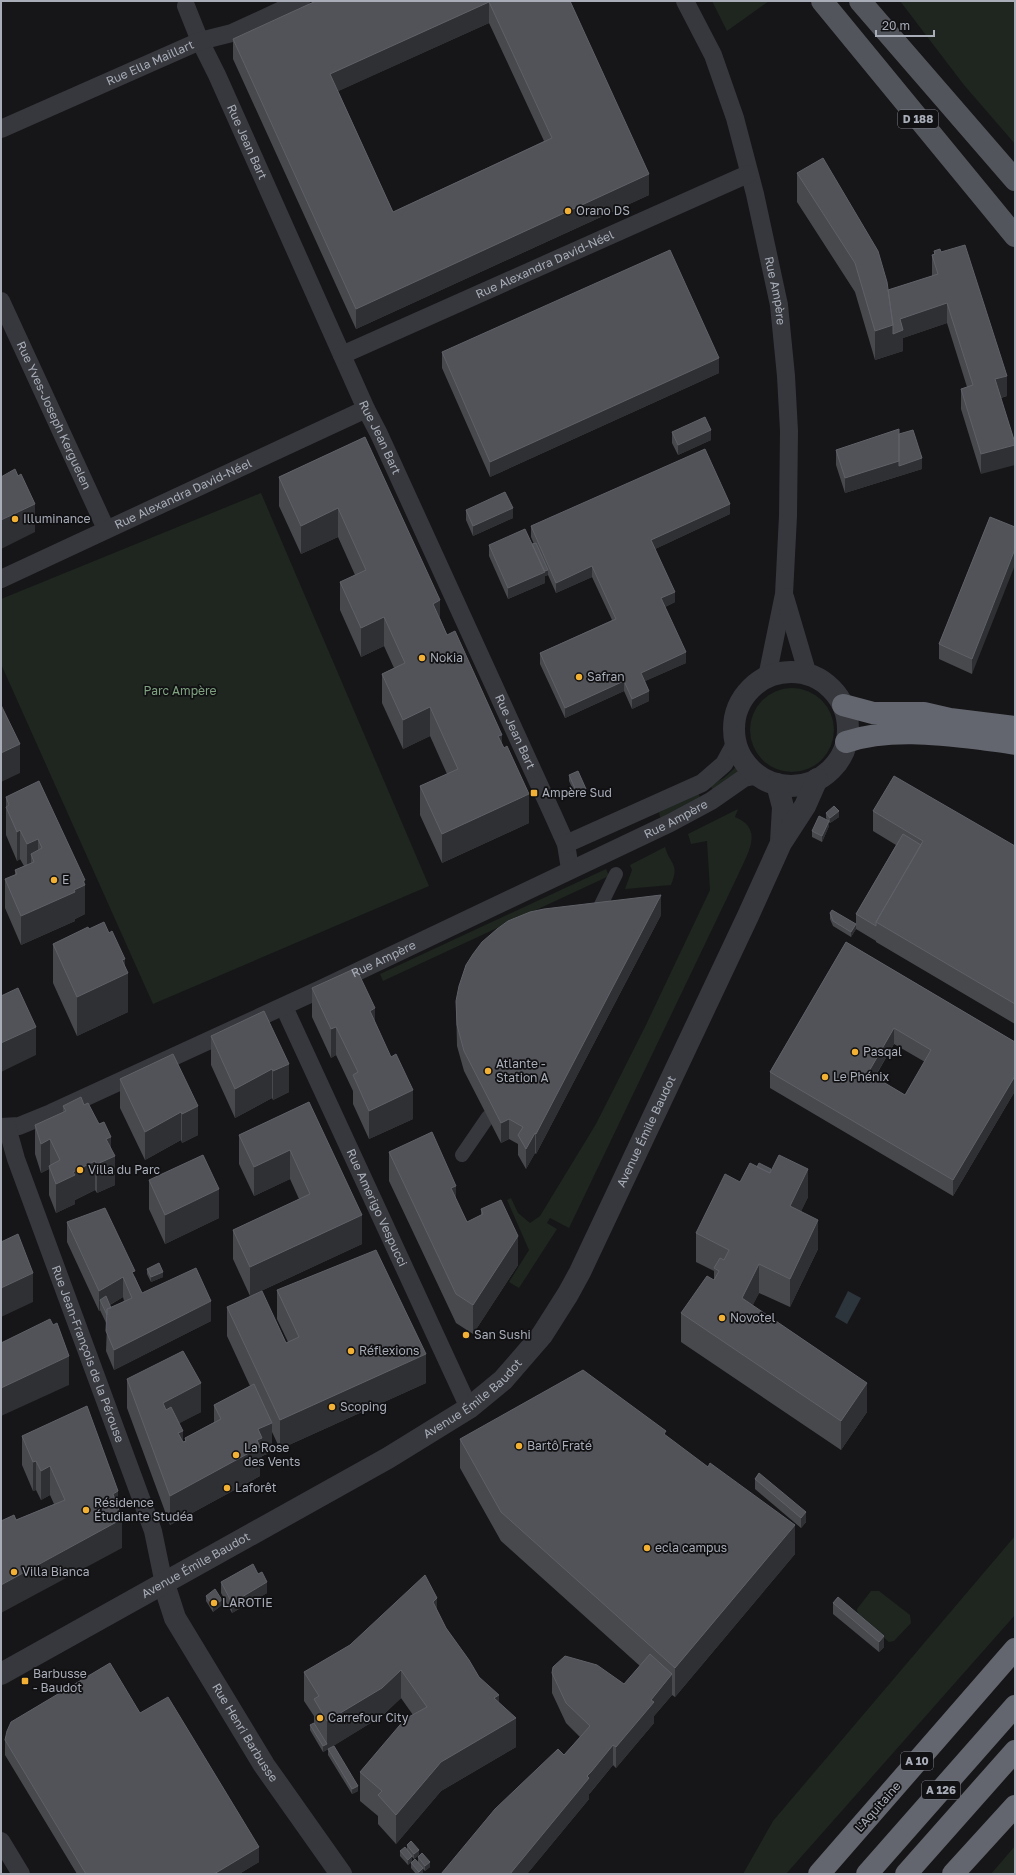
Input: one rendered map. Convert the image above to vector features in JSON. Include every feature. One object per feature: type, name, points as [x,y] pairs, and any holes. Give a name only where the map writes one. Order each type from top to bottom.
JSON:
[{"type":"highway","points":[[843,705],[873,713],[924,713],[950,719],[1015,727]]},
{"type":"highway","points":[[846,742],[873,736],[913,734],[956,736],[1015,744]]},
{"type":"highway","name":"L'Aquitaine","points":[[819,1874],[1015,1649]]},
{"type":"highway","name":"A 126","points":[[867,1874],[1015,1706]]},
{"type":"highway","name":"A 126","points":[[906,1874],[1015,1751]]},
{"type":"highway","points":[[953,1874],[1015,1806]]},
{"type":"main road","name":"D 188","points":[[822,1],[1015,236]]},
{"type":"main road","name":"D 188","points":[[860,1],[1015,180]]},
{"type":"street","name":"Rue Ella Maillart","points":[[1,129],[200,41],[232,33],[301,1]]},
{"type":"street","name":"Rue Ampère","points":[[685,1],[713,55],[735,118],[748,174],[755,194],[779,305],[786,376],[789,431],[788,516],[784,594],[767,677]]},
{"type":"street","name":"Rue Jean Bart","points":[[186,6],[200,41],[217,75],[341,353],[566,844],[570,869]]},
{"type":"street","name":"Rue Alexandra David-Néel","points":[[341,353],[748,174]]},
{"type":"street","name":"Rue Yves-Joseph Kerguelen","points":[[1,301],[106,529]]},
{"type":"street","name":"Rue Alexandra David-Néel","points":[[1,579],[366,408]]},
{"type":"street","name":"Rue Ampère","points":[[784,594],[808,674]]},
{"type":"street","points":[[787,672],[808,674],[828,686],[843,705],[848,730],[846,742],[835,764],[817,779],[804,784],[790,786],[768,780],[744,761],[736,742],[734,729],[736,716],[740,704],[756,684],[767,677],[787,672]]},
{"type":"street","name":"Rue Ampère","points":[[566,844],[702,783],[724,764],[736,742]]},
{"type":"street","name":"Rue Ampère","points":[[4,1127],[20,1126],[51,1113],[284,1007],[683,816],[711,802],[744,778],[768,780]]},
{"type":"street","name":"Avenue Émile Baudot","points":[[1,1674],[388,1458],[469,1408],[503,1380],[542,1335],[568,1294],[748,916],[781,843],[805,806],[817,779]]},
{"type":"street","name":"Avenue Émile Baudot","points":[[768,780],[783,807],[781,843]]},
{"type":"street","points":[[591,924],[616,874]]},
{"type":"street","name":"Rue Amerigo Vespucci","points":[[284,1007],[469,1408]]},
{"type":"street","points":[[462,1155],[488,1117]]},
{"type":"street","name":"Rue Jean-François de la Pérouse","points":[[4,1127],[153,1531],[164,1584]]},
{"type":"street","name":"Rue Henri Barbusse","points":[[164,1584],[175,1618],[261,1760],[340,1874]]},
{"type":"street","points":[[1,1841],[21,1874]]},
{"type":"green space","points":[[712,1],[769,1],[727,31]]},
{"type":"green space","points":[[900,1],[1015,1],[1015,144],[964,85]]},
{"type":"green space","name":"Parc Ampère","points":[[261,493],[429,886],[153,1004],[1,664],[1,599]]},
{"type":"green space","points":[[784,688],[800,688],[816,695],[827,706],[834,722],[834,738],[831,746],[822,760],[816,765],[800,772],[784,772],[768,765],[757,754],[750,738],[750,722],[757,706],[768,695]]},
{"type":"green space","points":[[737,766],[740,770],[714,792],[710,785],[724,778]]},
{"type":"green space","points":[[697,791],[702,801],[665,820],[660,817],[659,812]]},
{"type":"green space","points":[[738,809],[735,817],[744,822],[752,835],[746,859],[569,1228],[550,1218],[547,1223],[557,1229],[519,1288],[509,1282],[529,1250],[507,1200],[511,1198],[518,1213],[530,1223],[540,1216],[596,1124],[645,1027],[710,890],[707,841],[691,844],[688,834]]},
{"type":"green space","points":[[665,847],[675,872],[671,885],[625,889],[632,870],[630,865]]},
{"type":"green space","points":[[606,869],[609,876],[383,981],[380,974]]},
{"type":"green space","points":[[1015,1536],[1015,1615],[786,1874],[743,1874],[773,1821]]},
{"type":"green space","points":[[871,1591],[879,1591],[910,1615],[911,1623],[894,1641],[889,1642],[858,1617],[857,1609]]},
{"type":"green space","points":[[1015,1846],[1015,1874],[991,1874]]},
{"type":"shaded area","points":[[848,1291],[861,1298],[847,1324],[835,1317]]},
{"type":"building","points":[[316,1],[570,1],[649,174],[356,309],[233,39]],"holes":[[[489,2],[552,138],[393,212],[330,74]]]},
{"type":"building","points":[[823,158],[878,251],[887,282],[893,325],[875,331],[855,263],[797,173]]},
{"type":"building","points":[[965,245],[1007,376],[995,379],[1015,443],[1015,445],[981,454],[961,389],[973,385],[947,303],[900,319],[903,330],[893,334],[888,290],[938,274],[932,255],[935,254],[934,251],[940,249],[941,252]]},
{"type":"building","points":[[670,250],[719,358],[490,462],[442,352]]},
{"type":"building","points":[[705,417],[711,430],[678,445],[672,432]]},
{"type":"building","points":[[899,429],[899,461],[845,478],[836,450]]},
{"type":"building","points":[[913,430],[922,458],[899,466],[899,434]]},
{"type":"building","points":[[365,437],[440,600],[433,604],[447,635],[455,631],[502,735],[498,736],[504,748],[507,746],[529,794],[442,834],[420,786],[458,769],[430,707],[403,720],[382,674],[405,663],[384,617],[361,628],[340,582],[366,570],[338,508],[301,526],[279,477]]},
{"type":"building","points":[[705,449],[730,504],[651,540],[675,592],[661,598],[686,652],[641,673],[649,691],[632,699],[624,681],[565,708],[540,653],[616,619],[592,566],[556,583],[531,526]]},
{"type":"building","points":[[15,469],[18,476],[21,474],[35,504],[1,520],[1,477]]},
{"type":"building","points":[[505,492],[513,508],[473,526],[466,510]]},
{"type":"building","points":[[990,517],[1015,527],[1015,549],[972,659],[939,644]]},
{"type":"building","points":[[525,529],[545,572],[508,588],[489,545]]},
{"type":"building","points":[[536,543],[548,570],[544,571],[532,544]]},
{"type":"building","points":[[1,705],[20,744],[1,753]]},
{"type":"building","points":[[578,771],[586,789],[577,793],[569,775]]},
{"type":"building","points":[[894,776],[1015,846],[1015,1004],[876,922],[923,841],[873,811]]},
{"type":"building","points":[[39,781],[85,880],[83,881],[85,885],[74,890],[75,892],[21,916],[5,879],[17,874],[15,870],[34,862],[31,854],[42,848],[38,839],[27,844],[20,830],[17,832],[6,807],[9,805],[6,797]]},
{"type":"building","points":[[834,806],[839,811],[830,818],[826,813]]},
{"type":"building","points":[[819,816],[829,821],[822,836],[812,831]]},
{"type":"building","points":[[903,834],[921,845],[876,922],[876,926],[856,914]]},
{"type":"building","points":[[661,895],[536,1134],[535,1133],[526,1149],[518,1135],[523,1127],[509,1119],[501,1123],[464,1051],[457,1025],[456,1001],[466,965],[482,942],[497,929],[508,921],[530,912]]},
{"type":"building","points":[[832,910],[856,924],[851,932],[833,921],[830,913]]},
{"type":"building","points":[[104,922],[109,933],[112,931],[125,959],[122,960],[128,973],[77,997],[53,944],[88,927],[89,929]]},
{"type":"building","name":"Le Phénix","points":[[846,942],[1015,1042],[1015,1076],[953,1180],[770,1072]],"holes":[[[894,1028],[931,1050],[905,1095],[868,1073]]]},
{"type":"building","points":[[356,968],[375,1008],[370,1011],[391,1057],[396,1054],[413,1090],[369,1111],[353,1075],[358,1072],[336,1027],[331,1029],[312,988]]},
{"type":"building","points":[[18,988],[36,1027],[1,1043],[1,996]]},
{"type":"building","points":[[264,1011],[289,1064],[273,1071],[272,1069],[235,1089],[211,1036]]},
{"type":"building","points":[[173,1054],[198,1106],[182,1114],[181,1112],[145,1132],[120,1079]]},
{"type":"building","points":[[81,1097],[84,1105],[88,1103],[99,1124],[104,1122],[111,1137],[106,1139],[115,1156],[97,1164],[95,1161],[73,1172],[75,1175],[56,1184],[49,1166],[60,1160],[50,1139],[41,1144],[35,1125],[66,1111],[63,1106]]},
{"type":"building","points":[[309,1102],[362,1215],[250,1267],[233,1230],[310,1194],[290,1150],[254,1167],[239,1135]]},
{"type":"building","points":[[432,1132],[456,1186],[451,1188],[467,1222],[483,1214],[481,1209],[501,1200],[518,1236],[473,1305],[456,1294],[389,1152]]},
{"type":"building","points":[[203,1155],[219,1189],[165,1215],[149,1180]]},
{"type":"building","points":[[779,1155],[808,1169],[790,1206],[818,1220],[790,1279],[759,1264],[742,1298],[867,1383],[841,1421],[681,1313],[707,1276],[714,1280],[719,1271],[714,1268],[720,1258],[724,1260],[729,1250],[696,1233],[725,1174],[740,1182],[750,1163],[770,1173]]},
{"type":"building","points":[[759,1163],[771,1169],[770,1173],[757,1167]]},
{"type":"building","points":[[105,1208],[135,1271],[132,1272],[142,1293],[196,1268],[211,1301],[114,1350],[106,1331],[107,1309],[132,1298],[123,1277],[99,1291],[67,1222]]},
{"type":"building","points":[[18,1234],[33,1273],[1,1288],[1,1242]]},
{"type":"building","name":"Réflexions","points":[[376,1250],[426,1354],[280,1420],[227,1307],[262,1291],[286,1343],[299,1337],[277,1290]]},
{"type":"building","points":[[159,1263],[163,1272],[151,1277],[147,1269]]},
{"type":"building","points":[[106,1296],[111,1308],[107,1309],[107,1315],[100,1300]]},
{"type":"building","points":[[50,1319],[53,1325],[57,1323],[69,1356],[1,1388],[1,1343]]},
{"type":"building","points":[[183,1351],[201,1383],[163,1403],[166,1410],[171,1407],[183,1431],[178,1433],[183,1442],[186,1441],[185,1438],[221,1419],[214,1405],[254,1384],[272,1423],[258,1429],[262,1438],[257,1440],[260,1447],[170,1496],[127,1379]]},
{"type":"building","name":"ecla campus","points":[[583,1370],[666,1431],[664,1434],[708,1467],[710,1463],[795,1525],[675,1668],[501,1512],[460,1439]]},
{"type":"building","points":[[87,1406],[118,1491],[113,1494],[122,1519],[1,1585],[1,1521],[14,1515],[16,1520],[65,1500],[50,1466],[41,1471],[36,1461],[33,1462],[22,1436]]},
{"type":"building","points":[[759,1473],[806,1512],[801,1518],[755,1479]]},
{"type":"building","points":[[253,1564],[258,1574],[262,1572],[267,1582],[232,1603],[221,1582]]},
{"type":"building","points":[[425,1575],[437,1598],[433,1602],[446,1628],[469,1660],[479,1677],[499,1695],[494,1698],[516,1718],[441,1762],[396,1815],[378,1795],[382,1791],[360,1772],[405,1719],[427,1707],[401,1670],[382,1688],[327,1721],[314,1699],[319,1696],[304,1672],[350,1645]]},
{"type":"building","points":[[215,1589],[222,1600],[213,1606],[206,1596]]},
{"type":"building","points":[[838,1597],[884,1636],[879,1642],[833,1603]]},
{"type":"building","points":[[650,1654],[672,1674],[651,1700],[654,1702],[616,1747],[613,1745],[587,1776],[589,1778],[510,1874],[441,1874],[495,1809],[558,1749],[564,1755],[590,1726],[566,1703],[552,1673],[553,1667],[565,1656],[597,1665],[624,1684]]},
{"type":"building","points":[[110,1663],[140,1713],[168,1697],[259,1847],[214,1874],[86,1874],[5,1740],[11,1722]]},
{"type":"building","points":[[314,1723],[327,1744],[323,1746],[310,1725]]},
{"type":"building","points":[[334,1746],[358,1786],[352,1789],[328,1749]]},
{"type":"building","points":[[411,1841],[419,1850],[414,1854],[407,1845]]},
{"type":"building","points":[[405,1847],[412,1856],[408,1860],[400,1851]]},
{"type":"building","points":[[422,1853],[430,1862],[425,1866],[418,1857]]},
{"type":"building","points":[[415,1859],[423,1868],[419,1872],[411,1863]]},
{"type":"place","name":"Orano DS","points":[[568,211]]},
{"type":"place","name":"Illuminance","points":[[15,519]]},
{"type":"place","name":"Nokia","points":[[422,658]]},
{"type":"place","name":"Safran","points":[[579,677]]},
{"type":"place","name":"Ampère Sud","points":[[534,793]]},
{"type":"place","name":"E","points":[[54,880]]},
{"type":"place","name":"Pasqal","points":[[855,1052]]},
{"type":"place","name":"Atlante - Station A","points":[[488,1071]]},
{"type":"place","name":"Le Phénix","points":[[825,1077]]},
{"type":"place","name":"Villa du Parc","points":[[80,1170]]},
{"type":"place","name":"Novotel","points":[[722,1318]]},
{"type":"place","name":"San Sushi","points":[[466,1335]]},
{"type":"place","name":"Réflexions","points":[[351,1351]]},
{"type":"place","name":"Scoping","points":[[332,1407]]},
{"type":"place","name":"Bartô Fraté","points":[[519,1446]]},
{"type":"place","name":"La Rose des Vents","points":[[236,1455]]},
{"type":"place","name":"Laforêt","points":[[227,1488]]},
{"type":"place","name":"Résidence Étudiante Studéa","points":[[86,1510]]},
{"type":"place","name":"ecla campus","points":[[647,1548]]},
{"type":"place","name":"Villa Bianca","points":[[14,1572]]},
{"type":"place","name":"LAROTIE","points":[[214,1603]]},
{"type":"place","name":"Barbusse - Baudot","points":[[25,1681]]},
{"type":"place","name":"Carrefour City","points":[[320,1718]]}]
